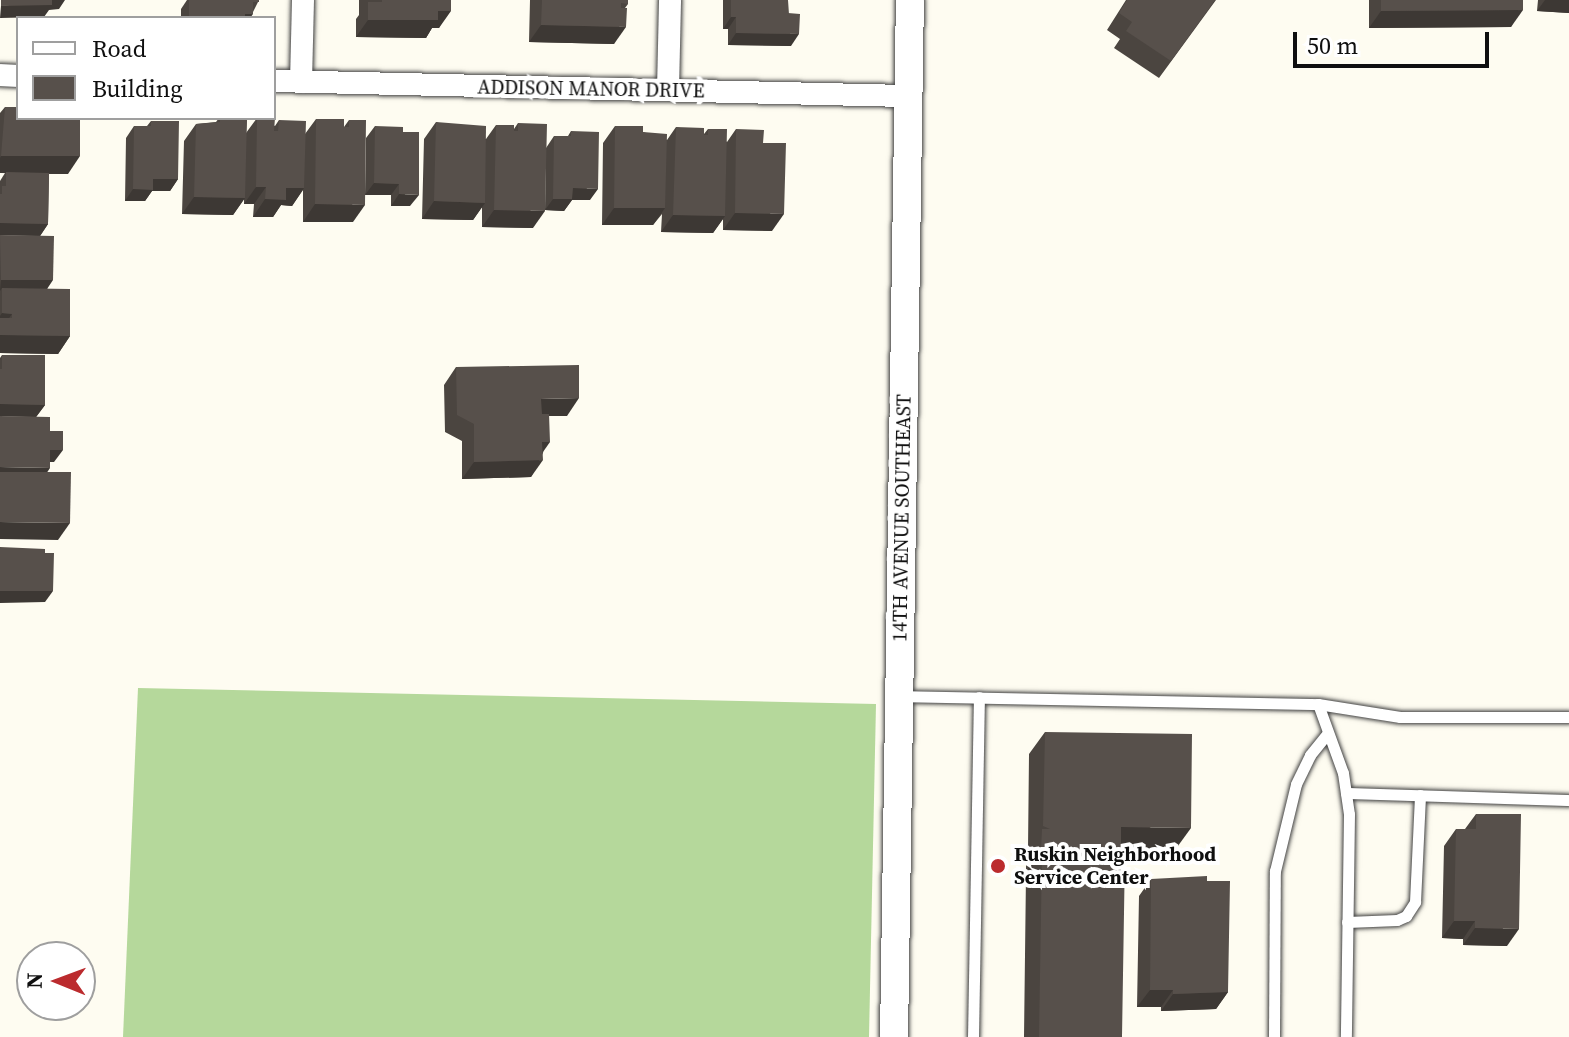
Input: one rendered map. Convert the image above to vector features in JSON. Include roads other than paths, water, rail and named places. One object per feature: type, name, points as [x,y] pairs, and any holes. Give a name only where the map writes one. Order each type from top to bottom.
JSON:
[{"type":"street","points":[[301,82],[303,0]]},
{"type":"street","points":[[668,90],[670,0]]},
{"type":"street","name":"14TH AVENUE SOUTHEAST","points":[[894,1037],[910,0]]},
{"type":"street","name":"ADDISON MANOR DRIVE","points":[[276,81],[908,96]]},
{"type":"lane","points":[[899,696],[1318,704],[1400,717],[1569,717]]},
{"type":"lane","points":[[973,1037],[979,697]]},
{"type":"lane","points":[[1318,704],[1343,773],[1349,814],[1346,1037]]},
{"type":"lane","points":[[1274,1037],[1275,871],[1296,784],[1310,755],[1328,733]]},
{"type":"lane","points":[[1346,793],[1569,800]]},
{"type":"lane","points":[[1347,922],[1397,920],[1406,916],[1415,902],[1420,795]]},
{"type":"place","name":"Ruskin Neighborhood Service Center","points":[[998,866]]}]
